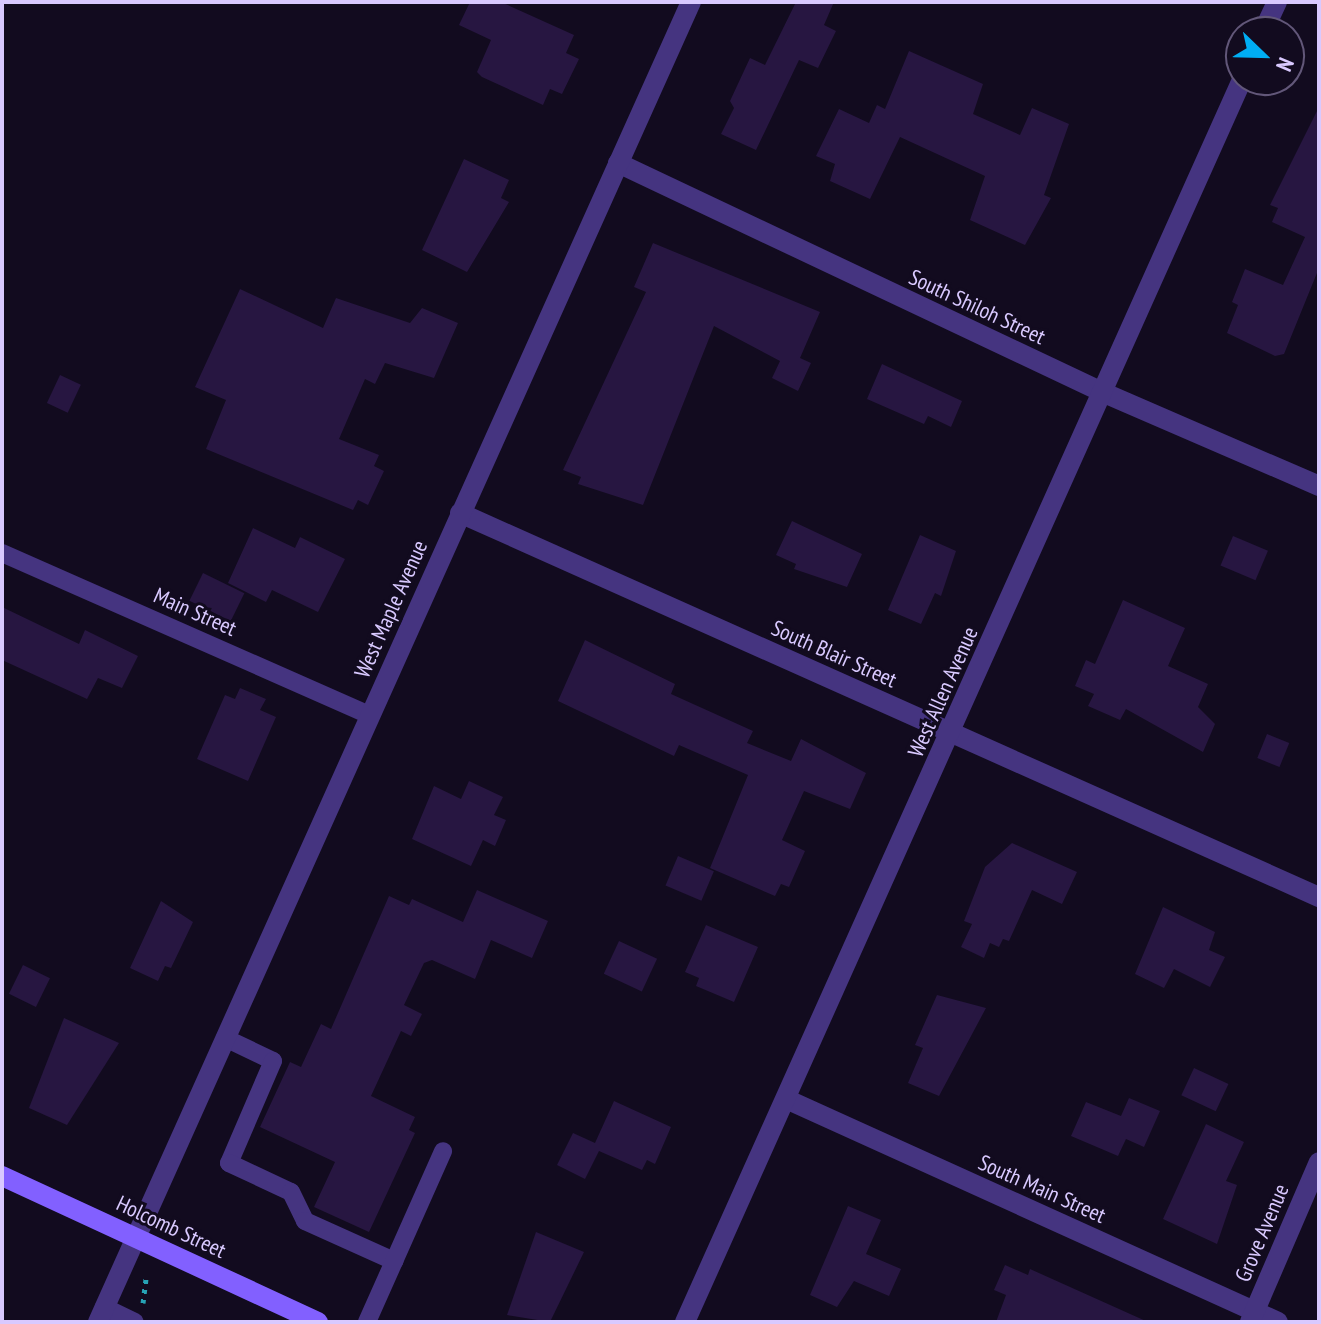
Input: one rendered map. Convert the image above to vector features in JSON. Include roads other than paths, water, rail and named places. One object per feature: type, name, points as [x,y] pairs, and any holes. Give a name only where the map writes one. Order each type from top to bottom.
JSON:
[{"type":"street","name":"West Maple Avenue","points":[[101,1315],[691,2]]},
{"type":"street","name":"West Allen Avenue","points":[[685,1322],[1235,96]]},
{"type":"street","name":"South Shiloh Street","points":[[618,163],[1102,392],[1319,486]]},
{"type":"street","name":"South Blair Street","points":[[460,513],[1319,897]]},
{"type":"street","name":"South Main Street","points":[[786,1099],[1252,1317],[1278,1322]]},
{"type":"street","name":"Grove Avenue","points":[[1252,1317],[1319,1162]]},
{"type":"street","name":"Holcomb Street","points":[[2,1176],[318,1322]]},
{"type":"lane","name":"Main Street","points":[[2,553],[370,715]]},
{"type":"lane","points":[[225,1038],[273,1061],[229,1163],[291,1192],[305,1221],[394,1261]]},
{"type":"lane","points":[[367,1322],[443,1151]]},
{"type":"lane","points":[[101,1315],[135,1322]]}]
